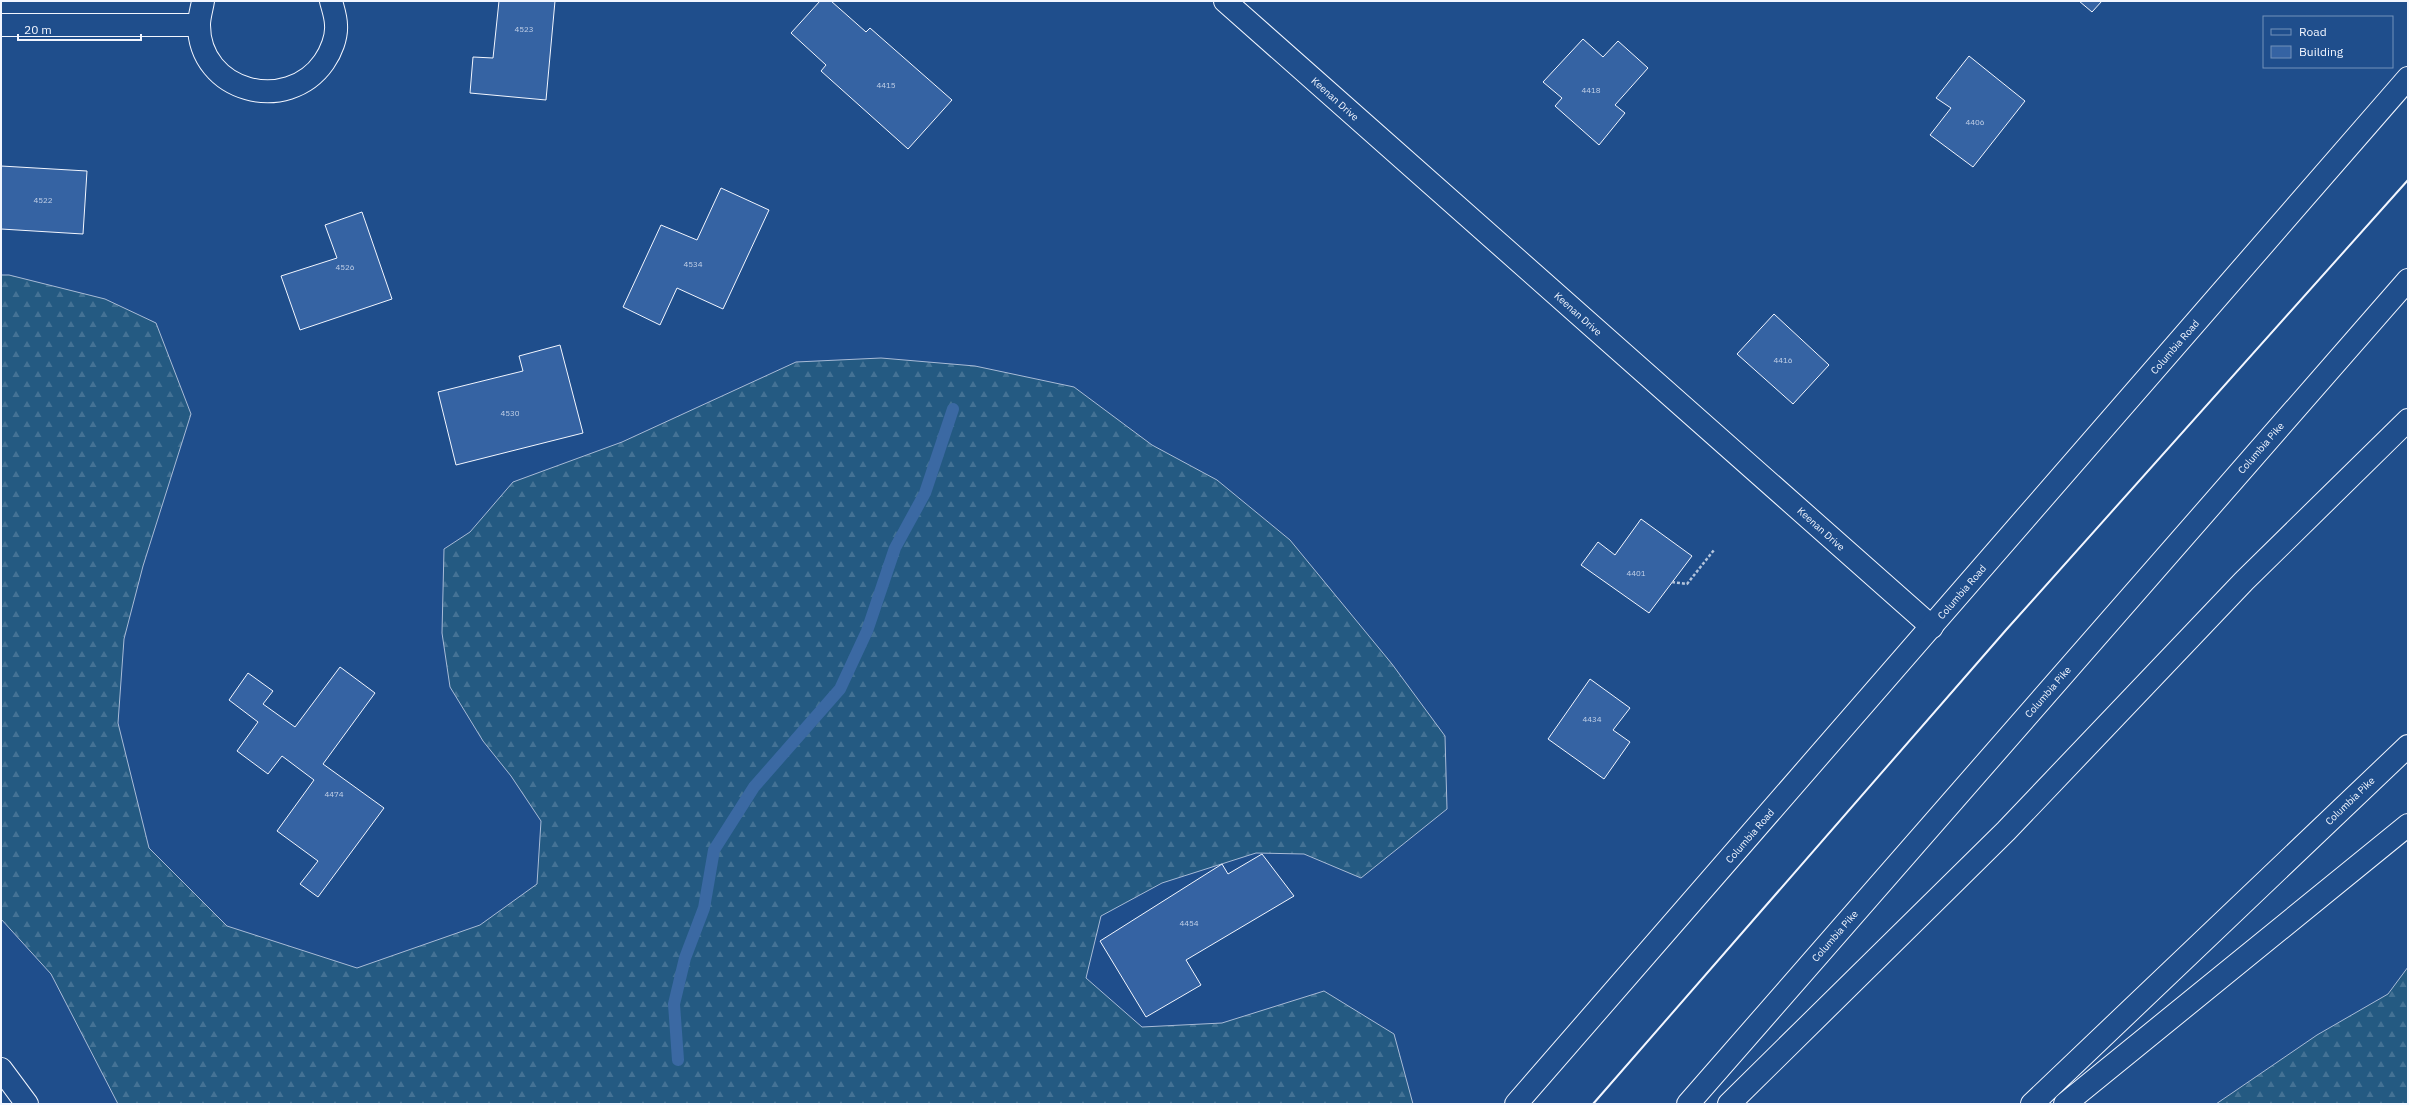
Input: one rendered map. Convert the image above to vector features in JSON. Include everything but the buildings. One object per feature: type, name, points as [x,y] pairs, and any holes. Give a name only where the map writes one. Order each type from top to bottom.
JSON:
[{"type":"main road","points":[[203,1],[199,25],[204,51],[217,71],[242,88],[271,93],[295,87],[316,74],[330,53],[337,26],[331,1]]},
{"type":"main road","name":"Keenan Drive","points":[[1224,1],[1932,627]]},
{"type":"main road","points":[[1,25],[199,25]]},
{"type":"main road","name":"Columbia Road","points":[[1516,1104],[2408,78]]},
{"type":"main road","name":"Columbia Pike","points":[[1688,1104],[2408,280]]},
{"type":"main road","points":[[1729,1104],[2006,831],[2244,581],[2408,420]]},
{"type":"main road","name":"Columbia Pike","points":[[2032,1104],[2408,746]]},
{"type":"main road","points":[[2065,1104],[2408,825]]},
{"type":"main road","points":[[1,1069],[27,1104]]},
{"type":"path","points":[[1672,582],[1687,584],[1714,550]]},
{"type":"green space","points":[[1,275],[9,275],[105,299],[156,323],[191,414],[143,566],[124,639],[118,723],[149,848],[227,926],[357,968],[480,925],[537,884],[541,821],[511,776],[483,741],[450,687],[442,633],[444,549],[470,532],[513,482],[622,442],[796,362],[881,358],[975,366],[1074,387],[1152,445],[1217,480],[1290,540],[1392,664],[1445,736],[1447,809],[1361,878],[1304,854],[1256,853],[1162,883],[1101,916],[1086,978],[1142,1027],[1222,1023],[1324,991],[1394,1034],[1413,1104],[118,1104],[51,974],[1,919]]},
{"type":"green space","points":[[2408,967],[2408,1104],[2216,1104],[2317,1035],[2388,994]]},
{"type":"waterway","points":[[678,1060],[674,1004],[685,958],[704,908],[714,850],[754,787],[840,689],[867,631],[895,548],[925,493],[953,409]]},
{"type":"wall","points":[[1593,1104],[2006,630],[2408,180]]}]
